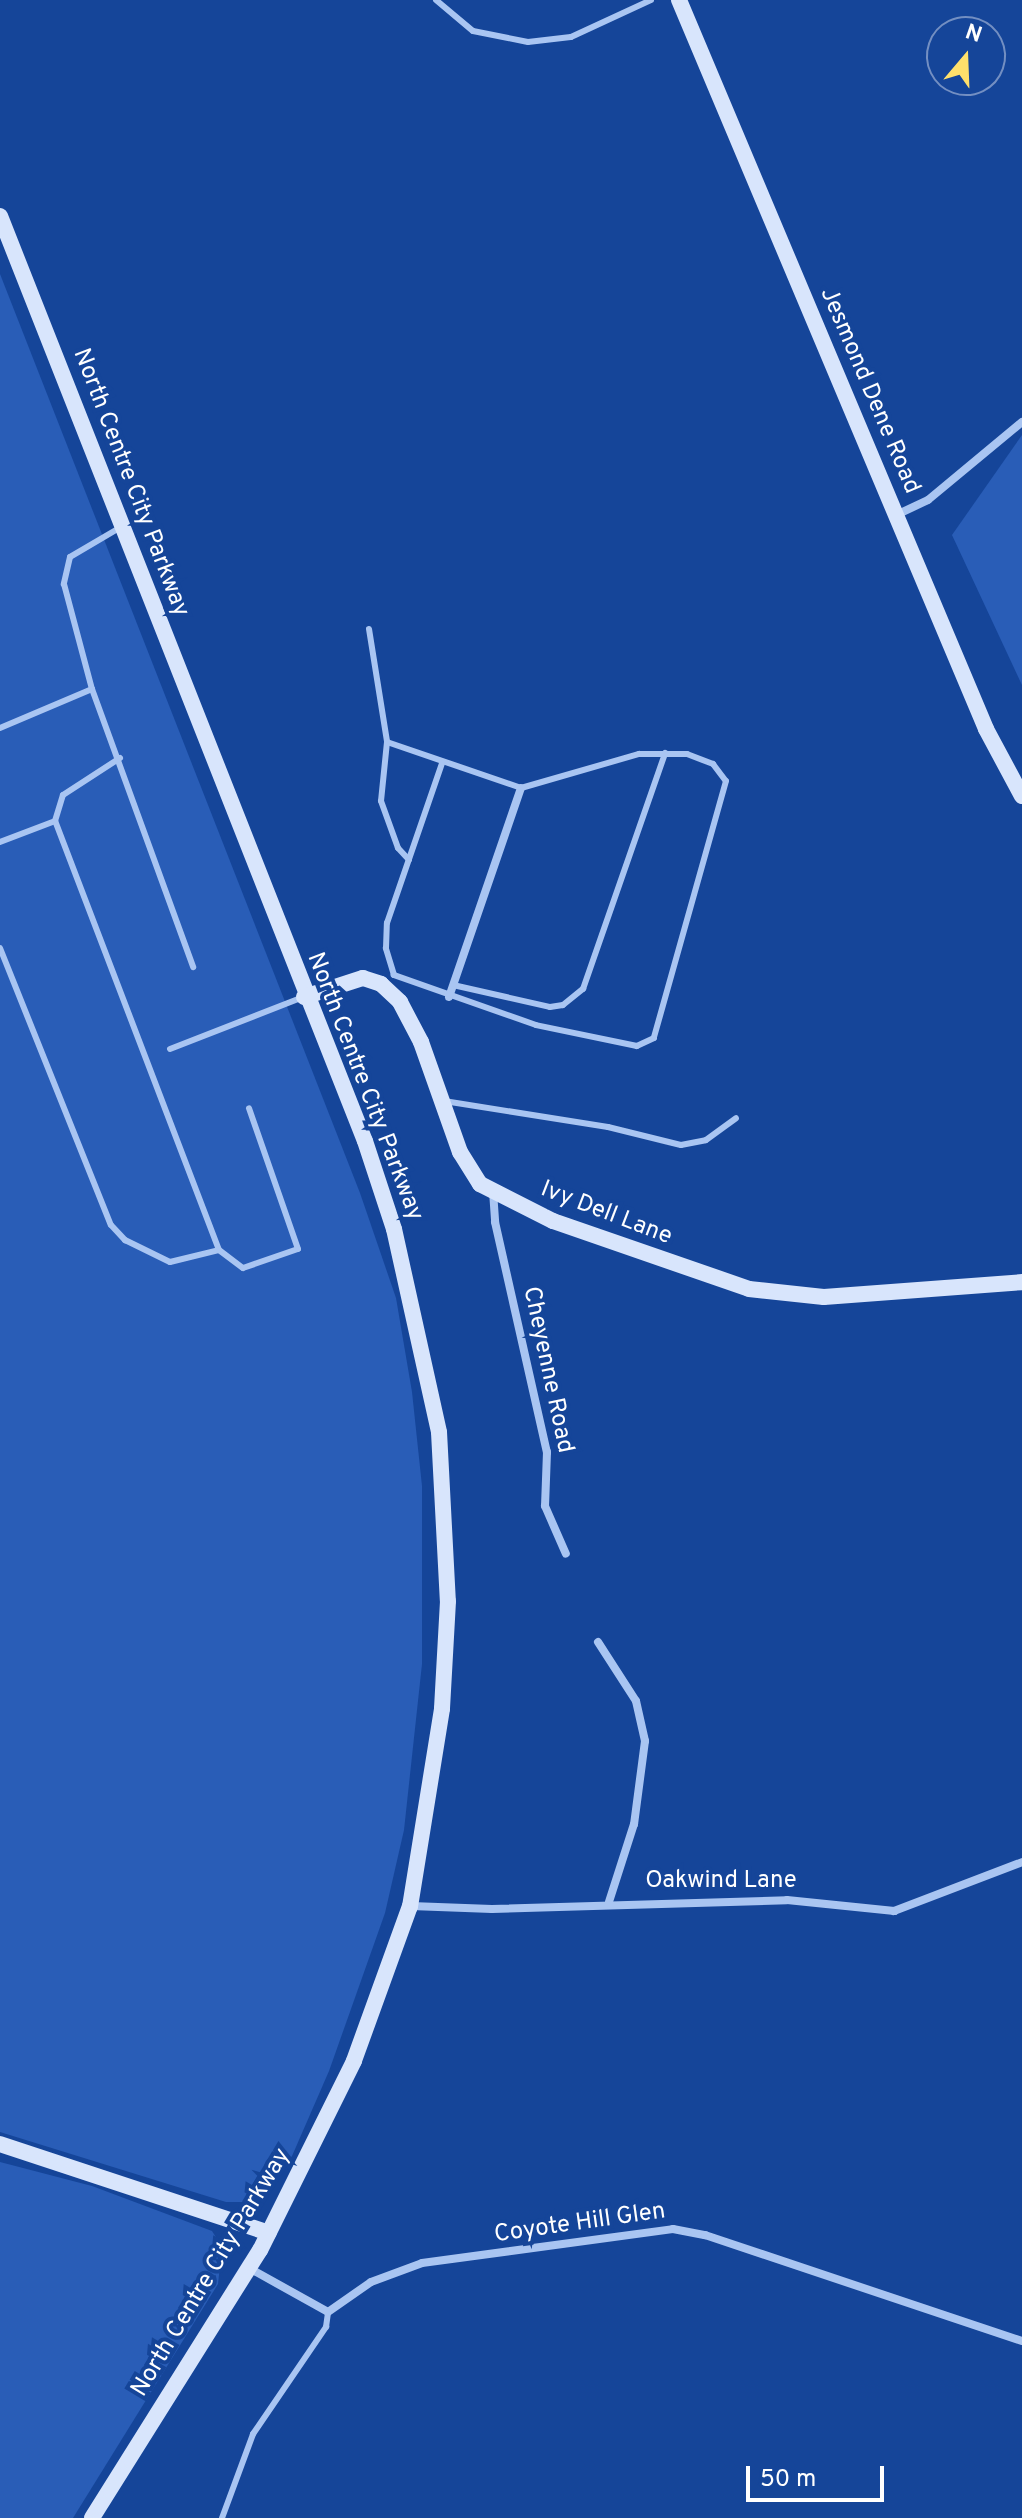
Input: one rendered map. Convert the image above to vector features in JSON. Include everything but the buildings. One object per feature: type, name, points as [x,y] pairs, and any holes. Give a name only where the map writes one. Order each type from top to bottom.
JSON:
[{"type":"main road","name":"Jesmond Dene Road","points":[[679,0],[986,729],[1022,796]]},
{"type":"main road","name":"North Centre City Parkway","points":[[0,216],[304,997],[365,1141],[394,1229],[439,1432],[448,1601],[442,1709],[410,1906],[354,2061],[269,2233],[92,2518]]},
{"type":"main road","points":[[304,997],[363,978],[388,980]]},
{"type":"main road","name":"Ivy Dell Lane","points":[[388,980],[421,1042],[460,1152],[480,1184],[553,1221],[749,1289],[824,1297],[1022,1282]]},
{"type":"main road","points":[[0,2144],[269,2233]]},
{"type":"street","points":[[896,516],[928,500],[1022,422]]},
{"type":"street","points":[[449,997],[521,788]]},
{"type":"street","name":"Cheyenne Road","points":[[493,1191],[495,1222],[547,1452],[545,1506],[566,1554]]},
{"type":"street","points":[[598,1642],[636,1701],[645,1741],[634,1824],[609,1902]]},
{"type":"street","name":"Oakwind Lane","points":[[410,1906],[492,1909],[609,1902],[787,1900],[894,1911],[1022,1862]]},
{"type":"street","name":"Coyote Hill Glen","points":[[328,2312],[371,2282],[422,2263],[673,2229],[705,2235],[1022,2341]]},
{"type":"street","points":[[248,2268],[328,2312]]},
{"type":"lane","points":[[436,0],[473,31],[528,42],[571,37],[651,0]]},
{"type":"lane","points":[[121,527],[78,550],[65,570],[73,626],[92,689],[120,758],[193,967]]},
{"type":"lane","points":[[369,629],[387,742],[381,801],[398,848],[409,860]]},
{"type":"lane","points":[[0,728],[92,689]]},
{"type":"lane","points":[[387,742],[521,788],[639,754],[665,753],[713,764],[726,781],[654,1038],[637,1046],[536,1025],[388,980],[387,923],[442,763]]},
{"type":"lane","points":[[453,985],[550,1007],[563,1005],[583,989],[665,753]]},
{"type":"lane","points":[[120,758],[63,795],[55,821],[219,1250],[243,1268],[298,1249],[249,1108]]},
{"type":"lane","points":[[0,842],[55,821]]},
{"type":"lane","points":[[0,948],[111,1225],[125,1240],[170,1262],[219,1250]]},
{"type":"lane","points":[[170,1049],[304,997]]},
{"type":"lane","points":[[441,1101],[608,1127],[681,1145],[706,1140],[736,1118]]},
{"type":"lane","points":[[222,2518],[253,2434],[326,2327],[328,2312]]},
{"type":"shaded area","points":[[0,274],[360,1193],[396,1298],[412,1392],[422,1486],[422,1664],[404,1830],[385,1913],[329,2071],[292,2156],[262,2195],[246,2202],[226,2202],[0,2132]]},
{"type":"shaded area","points":[[1022,435],[1022,685],[952,535]]},
{"type":"shaded area","points":[[0,2162],[92,2186],[212,2231],[222,2247],[218,2284],[73,2518],[0,2518]]}]
